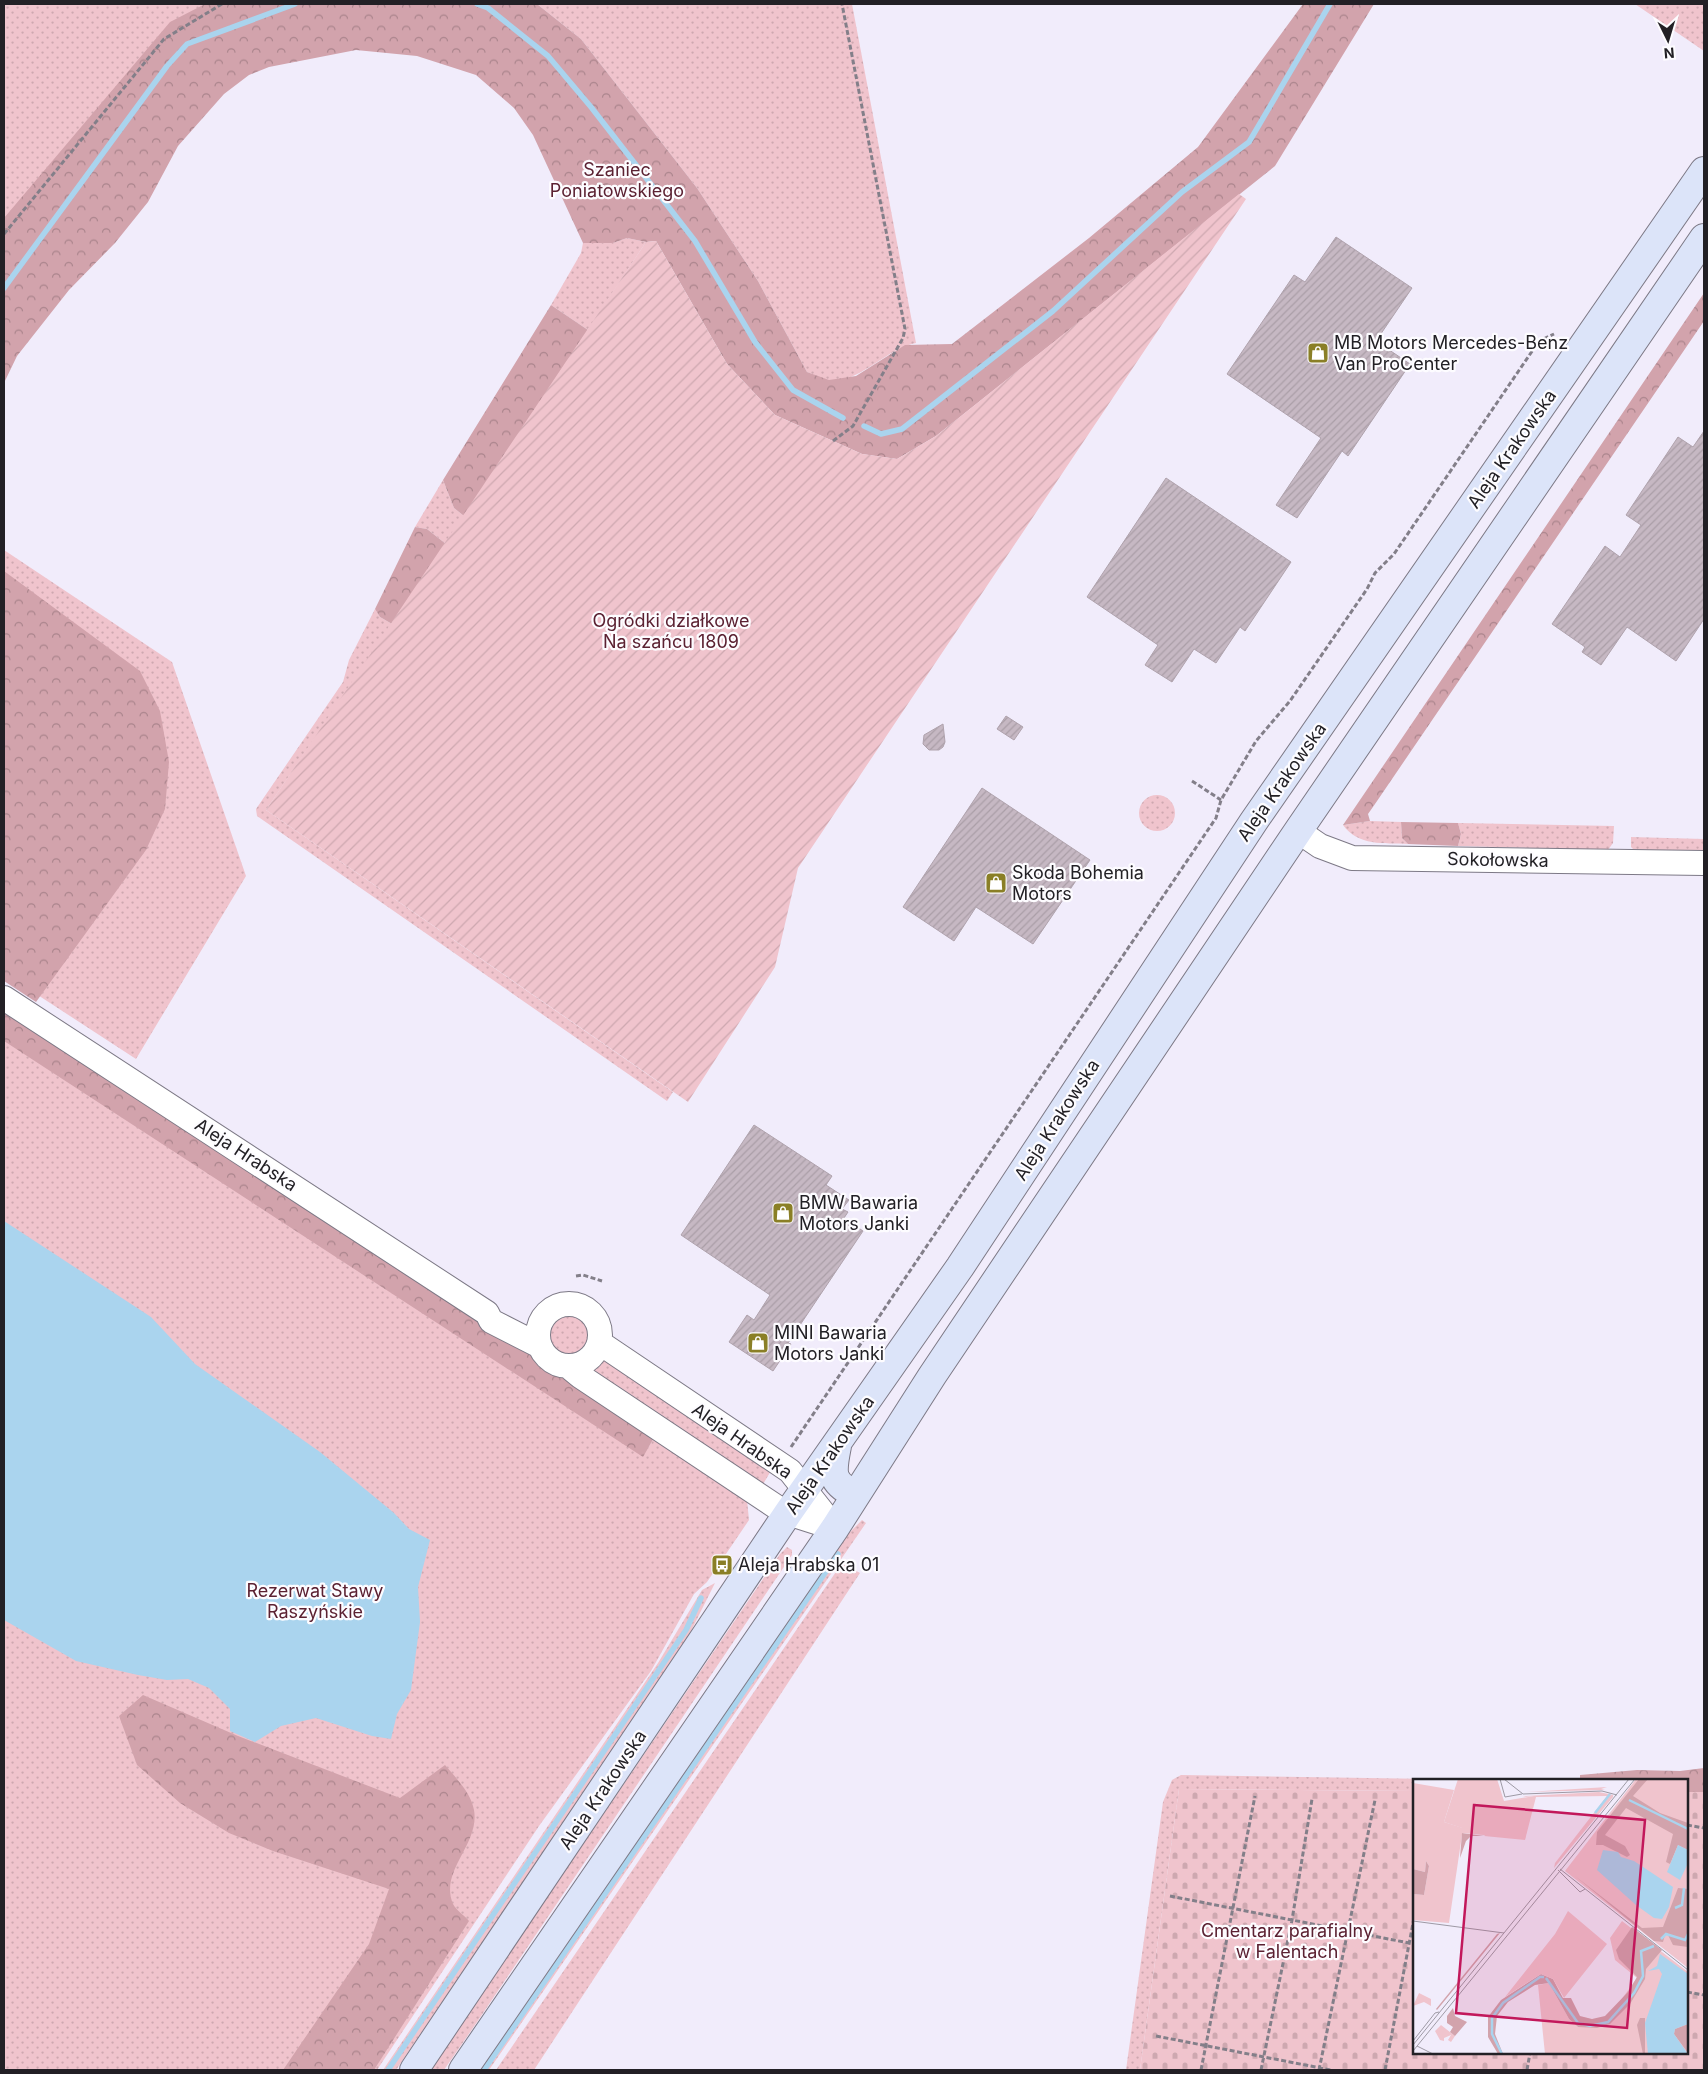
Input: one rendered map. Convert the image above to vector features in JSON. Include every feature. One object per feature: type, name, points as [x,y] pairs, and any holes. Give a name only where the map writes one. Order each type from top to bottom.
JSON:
[{"type":"main road","name":"Aleja Krakowska","points":[[414,2070],[788,1513],[837,1446],[960,1267],[1254,821],[1704,171]]},
{"type":"main road","points":[[463,2070],[835,1528],[927,1383],[1298,831],[1704,238]]},
{"type":"main road","points":[[837,1446],[832,1469],[834,1479],[839,1485],[856,1495]]},
{"type":"street","name":"Sokołowska","points":[[1298,831],[1320,846],[1352,858],[1704,863]]},
{"type":"street","name":"Aleja Hrabska","points":[[4,998],[487,1313],[491,1321],[498,1326],[540,1346]]},
{"type":"street","points":[[564,1304],[579,1305],[587,1308],[598,1321],[600,1343],[590,1359],[569,1367],[550,1360],[540,1346],[538,1330],[545,1315],[550,1310],[564,1304]]},
{"type":"street","name":"Aleja Hrabska","points":[[487,1313],[494,1312],[519,1318],[545,1315]]},
{"type":"street","name":"Aleja Hrabska","points":[[600,1343],[790,1471],[835,1528]]},
{"type":"street","name":"Aleja Hrabska","points":[[569,1367],[788,1513],[835,1528]]},
{"type":"path","points":[[4,234],[164,39],[222,4]]},
{"type":"path","points":[[833,441],[853,426],[903,338],[905,328],[842,4]]},
{"type":"path","points":[[786,1454],[1216,818],[1221,800],[1256,740],[1290,701],[1367,589],[1375,573],[1394,554],[1539,341],[1554,334]]},
{"type":"path","points":[[1192,781],[1221,800]]},
{"type":"path","points":[[576,1276],[583,1275],[602,1281]]},
{"type":"path","points":[[1201,2070],[1255,1796]]},
{"type":"path","points":[[1261,2070],[1292,1920],[1312,1799]]},
{"type":"path","points":[[1319,2069],[1376,1800]]},
{"type":"path","points":[[1688,1825],[1704,1828]]},
{"type":"path","points":[[1170,1896],[1413,1944]]},
{"type":"path","points":[[1385,2070],[1413,1923]]},
{"type":"path","points":[[1688,1992],[1704,1995]]},
{"type":"path","points":[[1156,2036],[1331,2070]]},
{"type":"path","points":[[1527,2070],[1530,2054]]},
{"type":"green space","points":[[4,4],[400,4],[197,81],[4,368]]},
{"type":"green space","name":"Szaniec Poniatowskiego","points":[[205,4],[537,4],[581,39],[697,188],[758,281],[807,372],[829,380],[856,376],[905,345],[952,344],[1089,238],[1198,147],[1303,4],[1374,4],[1275,166],[936,436],[897,459],[862,454],[775,415],[727,364],[656,241],[646,242],[627,238],[613,243],[583,243],[533,135],[514,108],[476,75],[417,56],[356,50],[269,67],[249,75],[224,94],[178,146],[148,202],[115,243],[69,290],[17,356],[4,383],[4,218],[170,22]]},
{"type":"green space","points":[[537,4],[852,4],[916,343],[905,346],[851,377],[828,380],[807,372],[758,281],[697,188],[581,39]]},
{"type":"green space","points":[[1635,4],[1704,4],[1704,51]]},
{"type":"green space","name":"Ogródki działkowe Na szańcu 1809","points":[[1239,194],[1246,199],[798,868],[775,967],[688,1102],[266,810],[646,242],[656,241],[727,364],[775,415],[862,454],[897,459],[936,436]]},
{"type":"green space","points":[[627,238],[646,242],[588,330],[551,305],[581,253],[583,243],[613,243]]},
{"type":"green space","points":[[1704,293],[1704,321],[1368,814],[1370,821],[1343,825]]},
{"type":"green space","points":[[551,305],[588,330],[464,516],[454,508],[443,480]]},
{"type":"green space","points":[[443,480],[454,508],[464,516],[446,544],[427,529],[415,527]]},
{"type":"green space","points":[[415,527],[427,529],[446,544],[392,624],[380,617],[375,609]]},
{"type":"green space","points":[[4,550],[172,662],[246,876],[136,1059],[4,973]]},
{"type":"green space","points":[[4,571],[140,671],[160,711],[169,762],[165,809],[146,850],[36,1002],[4,981]]},
{"type":"green space","points":[[375,609],[380,617],[392,624],[266,810],[673,1092],[667,1101],[257,816],[256,809],[343,682],[349,660]]},
{"type":"green space","points":[[1157,795],[1170,800],[1175,813],[1170,826],[1157,831],[1144,826],[1139,813],[1144,800]]},
{"type":"green space","points":[[1370,821],[1401,822],[1402,838],[1408,844],[1364,840],[1349,832],[1343,825]]},
{"type":"green space","points":[[1401,822],[1458,823],[1461,834],[1458,846],[1408,844],[1402,838]]},
{"type":"green space","points":[[1458,823],[1614,826],[1613,843],[1608,850],[1458,846],[1461,834]]},
{"type":"green space","points":[[1631,837],[1704,839],[1704,853],[1635,851],[1631,847]]},
{"type":"green space","points":[[4,1008],[655,1436],[643,1457],[4,1041]]},
{"type":"green space","name":"Rezerwat Stawy Raszyńskie","points":[[4,1016],[648,1448],[655,1436],[747,1500],[749,1520],[707,1582],[694,1594],[651,1671],[539,1826],[377,2070],[4,2070]]},
{"type":"green space","points":[[566,1316],[574,1316],[581,1319],[587,1325],[590,1336],[587,1347],[581,1353],[574,1356],[566,1356],[559,1353],[553,1347],[550,1340],[550,1332],[553,1325],[559,1319]]},
{"type":"green space","points":[[602,1354],[772,1469],[762,1486],[586,1368]]},
{"type":"green space","points":[[862,1520],[866,1523],[489,2070],[479,2070],[614,1871],[699,1753],[848,1534]]},
{"type":"green space","points":[[787,1547],[792,1550],[792,1555],[475,2025],[444,2070],[430,2070],[780,1554]]},
{"type":"green space","points":[[842,1563],[860,1573],[534,2070],[496,2070]]},
{"type":"green space","points":[[715,1583],[686,1641],[396,2070],[383,2070],[658,1663],[702,1590]]},
{"type":"green space","points":[[143,1695],[238,1736],[400,1798],[445,1765],[470,1798],[474,1810],[474,1823],[471,1835],[451,1880],[450,1892],[454,1906],[469,1921],[374,2070],[283,2070],[369,1944],[389,1889],[273,1851],[229,1833],[180,1803],[137,1765],[119,1716]]},
{"type":"green space","points":[[1704,1768],[1704,1792],[1688,1792],[1688,1779],[1580,1779],[1580,1775],[1637,1770],[1680,1771]]},
{"type":"green space","points":[[1181,1775],[1435,1779],[1413,1779],[1413,1791],[1179,1789],[1140,2070],[1126,2070],[1163,1802],[1172,1780]]},
{"type":"green space","name":"Cmentarz parafialny w Falentach","points":[[1179,1789],[1413,1791],[1413,2054],[1688,2054],[1688,1792],[1704,1792],[1704,2070],[1140,2070]]},
{"type":"water","points":[[4,1221],[151,1317],[195,1364],[320,1452],[394,1513],[409,1529],[430,1540],[418,1587],[420,1622],[411,1690],[397,1714],[391,1739],[372,1736],[316,1718],[281,1726],[255,1742],[230,1731],[230,1709],[209,1688],[188,1679],[167,1680],[76,1661],[4,1620]]},
{"type":"building","name":"MB Motors Mercedes-Benz Van ProCenter","points":[[1336,237],[1412,288],[1376,341],[1410,364],[1348,456],[1342,451],[1297,518],[1276,505],[1321,438],[1227,374],[1294,275],[1305,282]]},
{"type":"building","points":[[1704,431],[1704,619],[1676,661],[1627,627],[1601,665],[1582,652],[1585,647],[1552,624],[1605,546],[1620,557],[1641,525],[1626,515],[1678,437],[1693,447]]},
{"type":"building","points":[[1166,478],[1291,562],[1245,631],[1240,627],[1216,663],[1194,649],[1172,682],[1145,665],[1158,645],[1087,597]]},
{"type":"building","points":[[1006,716],[1023,727],[1014,740],[997,729]]},
{"type":"building","points":[[943,724],[945,742],[943,747],[939,750],[929,750],[923,744],[924,735]]},
{"type":"building","name":"Skoda Bohemia Motors","points":[[982,788],[1090,860],[1033,944],[976,907],[954,941],[903,907]]},
{"type":"building","points":[[754,1125],[832,1176],[826,1185],[849,1200],[842,1209],[848,1212],[844,1218],[863,1231],[788,1343],[791,1344],[773,1371],[729,1342],[747,1315],[754,1320],[770,1295],[681,1235]]},
{"type":"waterway","points":[[4,288],[167,66],[187,44],[295,4]]},
{"type":"waterway","points":[[477,4],[488,8],[548,56],[591,107],[695,241],[755,342],[793,390],[843,418]]},
{"type":"waterway","points":[[864,426],[881,434],[902,429],[1053,311],[1182,192],[1249,142],[1330,4]]},
{"type":"waterway","points":[[484,2070],[838,1554]]},
{"type":"waterway","points":[[388,2070],[686,1630],[701,1598]]},
{"type":"place","name":"MB Motors Mercedes-Benz Van ProCenter","points":[[1318,353]]},
{"type":"place","name":"Skoda Bohemia Motors","points":[[996,883]]},
{"type":"place","name":"BMW Bawaria Motors Janki","points":[[783,1213]]},
{"type":"place","name":"MINI Bawaria Motors Janki","points":[[758,1343]]},
{"type":"place","name":"Aleja Hrabska 01","points":[[722,1565]]}]
